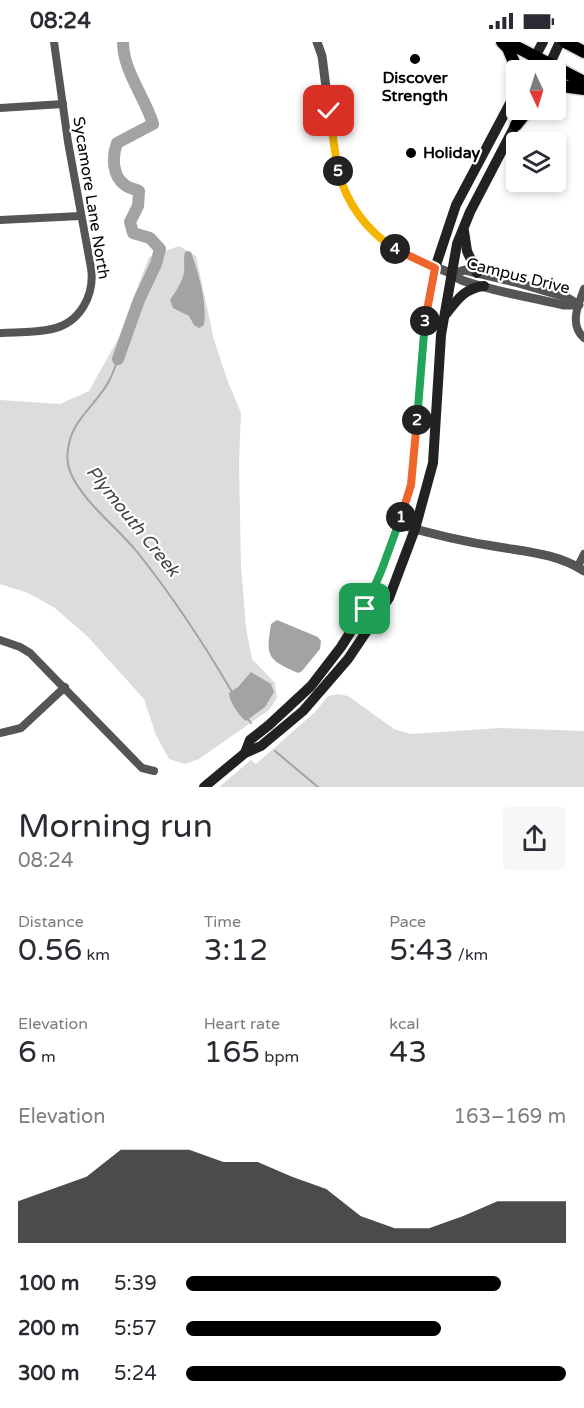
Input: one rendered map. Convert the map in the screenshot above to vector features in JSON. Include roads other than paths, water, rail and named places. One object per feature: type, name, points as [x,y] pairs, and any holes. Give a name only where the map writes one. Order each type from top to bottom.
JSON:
[{"type":"highway","points":[[502,42],[508,48],[513,60]]},
{"type":"highway","points":[[507,42],[539,60]]},
{"type":"highway","points":[[565,42],[584,52]]},
{"type":"highway","points":[[566,75],[584,82]]},
{"type":"highway","points":[[566,87],[584,89]]},
{"type":"highway","points":[[516,125],[519,120]]},
{"type":"main road","points":[[533,60],[543,42]]},
{"type":"main road","points":[[552,60],[560,42]]},
{"type":"main road","points":[[245,753],[250,740],[311,686],[341,647],[365,609],[382,569],[411,485],[424,330],[435,268],[456,205],[506,111]]},
{"type":"main road","points":[[204,787],[245,753],[261,746],[303,711],[348,659],[389,598],[415,529],[433,463],[444,317],[458,244],[464,227],[516,125]]},
{"type":"main road","points":[[464,227],[467,251],[477,273]]},
{"type":"main road","points":[[444,317],[466,291],[473,287],[484,286]]},
{"type":"street","name":"Sycamore Lane North","points":[[0,333],[42,331],[70,321],[78,315],[88,297],[92,278],[80,216],[54,42]]},
{"type":"street","name":"Campus Drive","points":[[317,42],[322,56],[336,166],[348,200],[358,215],[382,241],[397,251],[462,280],[563,305],[581,306]]},
{"type":"street","points":[[0,108],[63,104]]},
{"type":"street","points":[[0,220],[80,216]]},
{"type":"street","name":"Campus Drive","points":[[451,274],[465,270],[566,297],[581,306]]},
{"type":"street","points":[[584,289],[576,326],[578,333],[584,338]]},
{"type":"street","points":[[398,524],[465,541],[551,556],[581,568],[584,554]]},
{"type":"street","points":[[0,640],[30,653],[142,768],[154,771]]},
{"type":"street","points":[[0,734],[21,728],[65,687]]},
{"type":"waterway","name":"Plymouth Creek","points":[[118,359],[160,249],[150,238],[133,233],[130,222],[138,206],[139,191],[128,187],[121,181],[114,166],[117,143],[153,124],[130,74],[123,42]]},
{"type":"waterway","name":"Plymouth Creek","points":[[118,359],[104,390],[74,430],[67,454],[69,469],[88,500],[138,553],[164,587],[232,692]]},
{"type":"waterway","name":"Plymouth Creek","points":[[247,718],[251,723]]},
{"type":"waterway","name":"Plymouth Creek","points":[[275,751],[318,787]]},
{"type":"place","name":"Discover Strength","points":[[415,59]]},
{"type":"place","name":"Holiday","points":[[411,153]]}]
